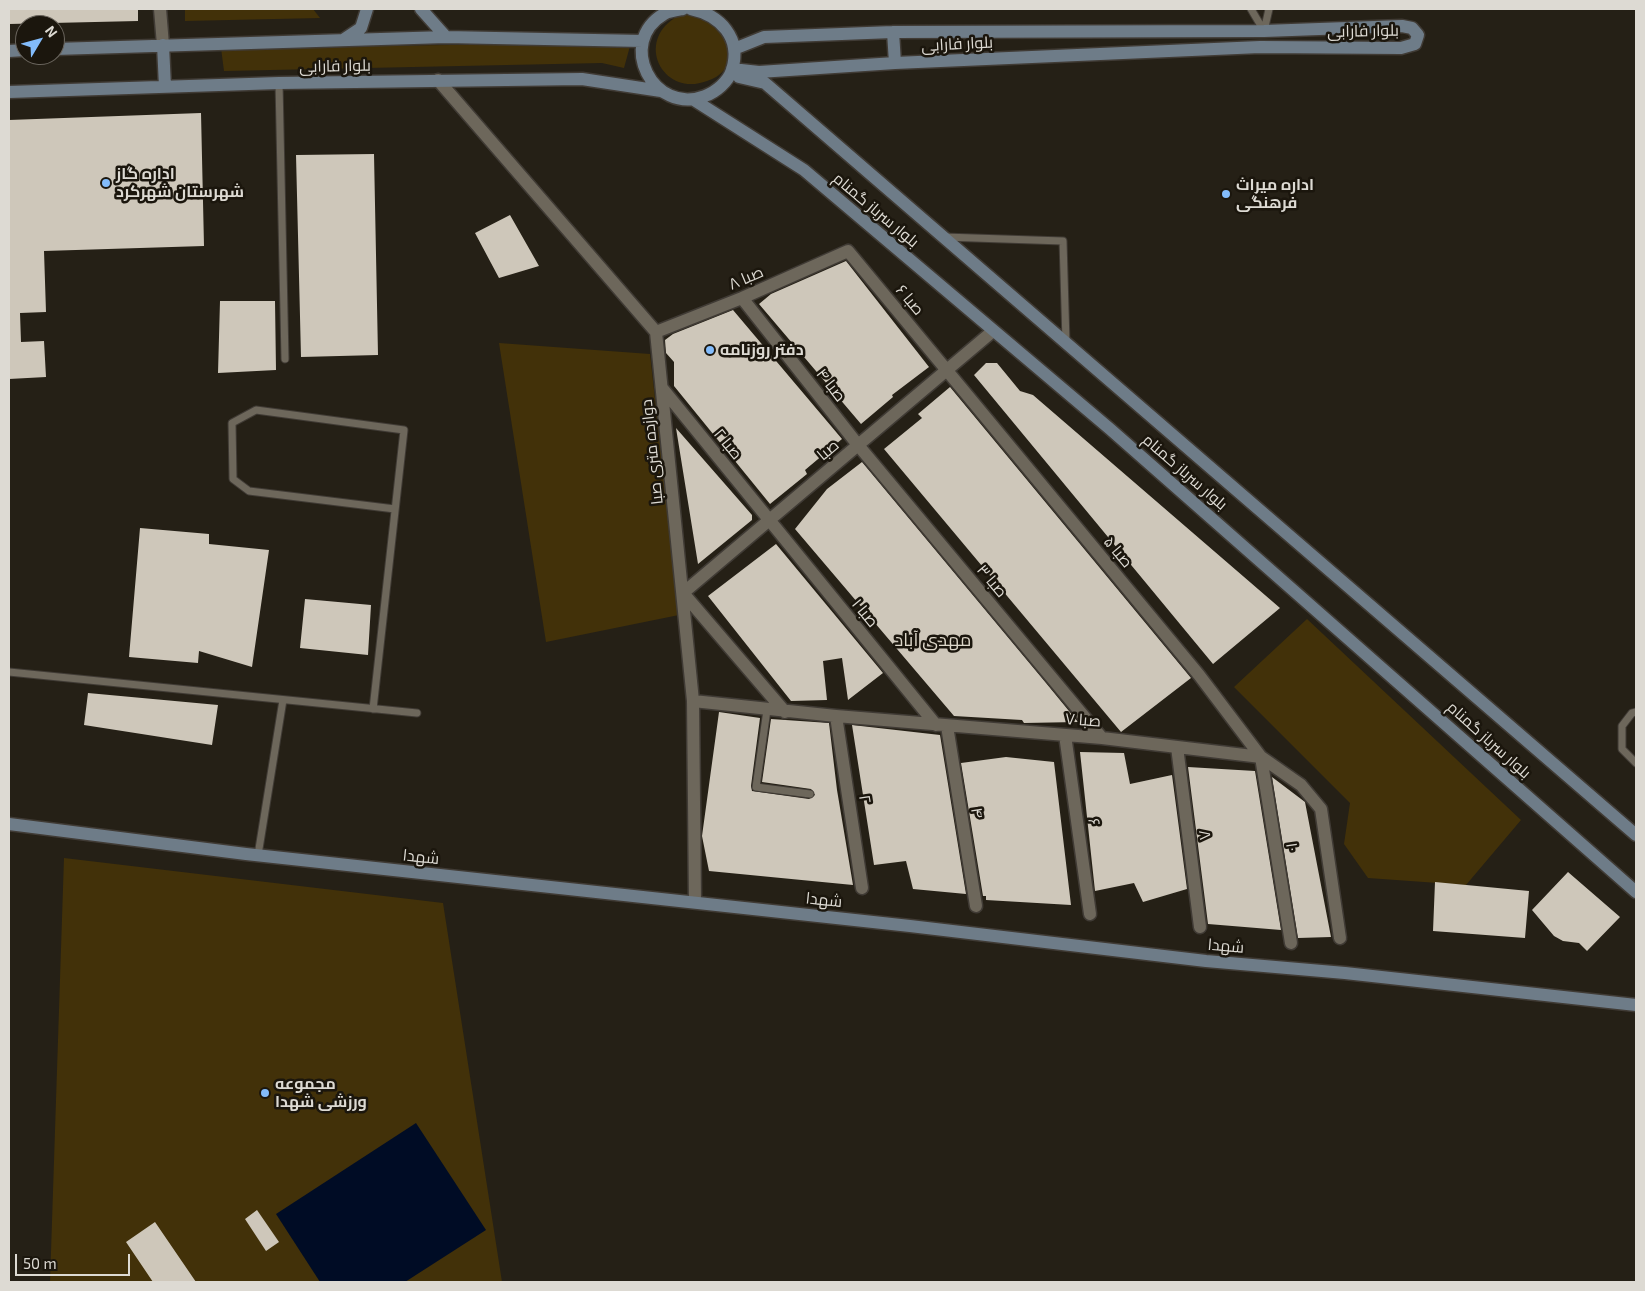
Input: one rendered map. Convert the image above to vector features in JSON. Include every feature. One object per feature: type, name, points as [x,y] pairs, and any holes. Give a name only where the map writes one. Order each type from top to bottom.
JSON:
[{"type":"main road","points":[[343,40],[361,28],[367,9]]},
{"type":"main road","points":[[421,9],[446,37]]},
{"type":"main road","points":[[661,92],[643,66],[643,40],[652,25],[665,11],[683,9]]},
{"type":"main road","points":[[691,9],[708,11],[726,28],[734,49],[730,72],[715,92],[694,100]]},
{"type":"main road","name":"بلوار فارابی","points":[[730,72],[1260,47],[1401,48],[1414,44],[1418,35],[1412,28],[1402,26],[1264,31],[893,32],[764,37],[734,49]]},
{"type":"main road","points":[[1260,47],[1264,31]]},
{"type":"main road","points":[[893,32],[895,63]]},
{"type":"main road","name":"بلوار فارابی","points":[[65,49],[446,37],[643,40]]},
{"type":"main road","points":[[163,45],[165,87]]},
{"type":"main road","name":"بلوار سرباز گمنام","points":[[730,72],[765,82],[1636,834]]},
{"type":"main road","name":"بلوار فارابی","points":[[9,92],[279,83],[582,79],[661,92],[676,99],[694,100]]},
{"type":"main road","name":"بلوار سرباز گمنام","points":[[694,100],[804,170],[1110,428],[1636,892]]},
{"type":"main road","name":"شهدا","points":[[9,824],[258,855],[695,902],[1206,961],[1345,973],[1636,1005]]},
{"type":"street","points":[[160,9],[163,45]]},
{"type":"street","points":[[438,80],[656,332]]},
{"type":"street","name":"صبا ۸","points":[[656,332],[742,298],[848,251]]},
{"type":"street","name":"صبا ۶","points":[[848,251],[947,370]]},
{"type":"street","name":"صبا ۴","points":[[742,298],[858,445]]},
{"type":"street","name":"صبا","points":[[683,593],[994,331]]},
{"type":"street","name":"دوازده متری صبا","points":[[656,332],[693,701],[695,902]]},
{"type":"street","name":"صبا ۵","points":[[947,370],[1199,675],[1260,757]]},
{"type":"street","name":"صبا ۲","points":[[662,388],[769,521]]},
{"type":"street","name":"صبا ۳","points":[[858,445],[1102,738]]},
{"type":"street","name":"صبا ۱","points":[[769,521],[941,726]]},
{"type":"street","points":[[683,593],[784,712]]},
{"type":"street","name":"صبا ۷","points":[[693,701],[784,712],[1102,738],[1260,757],[1301,785],[1321,809],[1340,938]]},
{"type":"street","name":"۲","points":[[836,716],[862,888]]},
{"type":"street","name":"۴","points":[[941,726],[976,906]]},
{"type":"street","name":"۶","points":[[1065,735],[1090,914]]},
{"type":"street","name":"۸","points":[[1177,747],[1200,927]]},
{"type":"street","name":"۱۰","points":[[1260,757],[1291,943]]},
{"type":"lane","points":[[1251,9],[1264,31]]},
{"type":"lane","points":[[1264,31],[1269,9]]},
{"type":"lane","points":[[279,83],[285,359]]},
{"type":"lane","points":[[943,237],[1063,240],[1066,343]]},
{"type":"lane","points":[[373,709],[404,430],[256,410],[232,423],[233,479],[249,491],[395,508]]},
{"type":"lane","points":[[9,672],[417,713]]},
{"type":"lane","points":[[258,855],[283,700]]},
{"type":"lane","points":[[767,710],[756,786],[810,794]]},
{"type":"lane","points":[[1636,712],[1632,713],[1622,726],[1622,749],[1636,763]]},
{"type":"shaded area","points":[[185,9],[313,9],[320,18],[185,21]]},
{"type":"shaded area","points":[[687,12],[718,21],[732,54],[726,67],[717,77],[690,84],[676,81],[665,73],[658,61],[656,48],[659,34],[670,22]]},
{"type":"shaded area","points":[[601,43],[630,46],[624,68],[602,63],[224,71],[221,48]]},
{"type":"shaded area","points":[[499,343],[650,354],[679,615],[546,642]]},
{"type":"shaded area","points":[[1307,619],[1521,820],[1466,885],[1368,878],[1344,844],[1350,803],[1234,687]]},
{"type":"shaded area","name":"مجموعه ورزشی شهدا","points":[[64,858],[443,903],[502,1282],[50,1282]]},
{"type":"water","points":[[416,1123],[486,1230],[405,1282],[320,1282],[276,1214]]},
{"type":"building","points":[[9,9],[138,9],[138,21],[65,23],[65,15],[15,15],[15,24],[9,24]]},
{"type":"building","name":"اداره گاز شهرستان شهرکرد","points":[[201,113],[204,246],[44,251],[46,312],[20,313],[21,342],[44,341],[46,377],[9,379],[9,120]]},
{"type":"building","points":[[374,154],[378,355],[301,357],[296,155]]},
{"type":"building","points":[[510,215],[539,266],[499,278],[475,233]]},
{"type":"building","points":[[846,261],[929,367],[892,395],[893,397],[861,424],[759,304],[771,294]]},
{"type":"building","points":[[220,301],[275,301],[276,370],[218,373]]},
{"type":"building","points":[[733,310],[842,439],[805,470],[807,474],[770,504],[674,386],[674,362],[666,353],[665,340],[673,334]]},
{"type":"building","points":[[986,363],[997,363],[1020,391],[1033,395],[1280,608],[1213,664],[974,375]]},
{"type":"building","points":[[950,387],[1191,678],[1121,732],[884,449],[922,418],[918,414]]},
{"type":"building","points":[[676,428],[752,515],[752,520],[698,564]]},
{"type":"building","points":[[862,462],[1078,722],[1024,723],[1022,720],[954,716],[795,529],[827,489]]},
{"type":"building","points":[[140,528],[209,534],[209,544],[269,550],[252,667],[199,651],[198,663],[129,657]]},
{"type":"building","points":[[776,544],[883,673],[848,700],[842,658],[823,661],[827,700],[791,701],[708,596]]},
{"type":"building","points":[[305,599],[371,605],[368,655],[300,648]]},
{"type":"building","points":[[88,693],[218,705],[212,745],[84,725]]},
{"type":"building","points":[[719,712],[760,718],[751,786],[752,791],[809,799],[815,795],[811,789],[762,782],[771,719],[829,723],[837,790],[853,885],[709,871],[702,836]]},
{"type":"building","points":[[852,725],[940,735],[966,894],[913,889],[906,861],[874,865]]},
{"type":"building","points":[[1080,752],[1124,753],[1130,784],[1172,775],[1187,889],[1143,902],[1134,883],[1095,891]]},
{"type":"building","points":[[1006,757],[1054,762],[1071,905],[986,900],[986,896],[983,896],[961,763]]},
{"type":"building","points":[[1188,767],[1255,771],[1281,930],[1208,924]]},
{"type":"building","points":[[1272,777],[1305,802],[1331,937],[1298,938]]},
{"type":"building","points":[[1568,872],[1620,917],[1587,951],[1579,943],[1563,941],[1554,936],[1532,910]]},
{"type":"building","points":[[1435,882],[1529,891],[1525,938],[1433,931]]},
{"type":"building","points":[[257,1210],[279,1242],[266,1251],[245,1219]]},
{"type":"building","points":[[155,1222],[196,1282],[153,1282],[126,1242]]},
{"type":"place","name":"اداره گاز شهرستان شهرکرد","points":[[106,183]]},
{"type":"place","name":"اداره میراث فرهنگی","points":[[1226,194]]},
{"type":"place","name":"دفتر روزنامه","points":[[710,350]]},
{"type":"place","name":"مجموعه ورزشی شهدا","points":[[265,1093]]},
{"type":"district","name":"مهدی آباد","points":[[933,640]]}]
